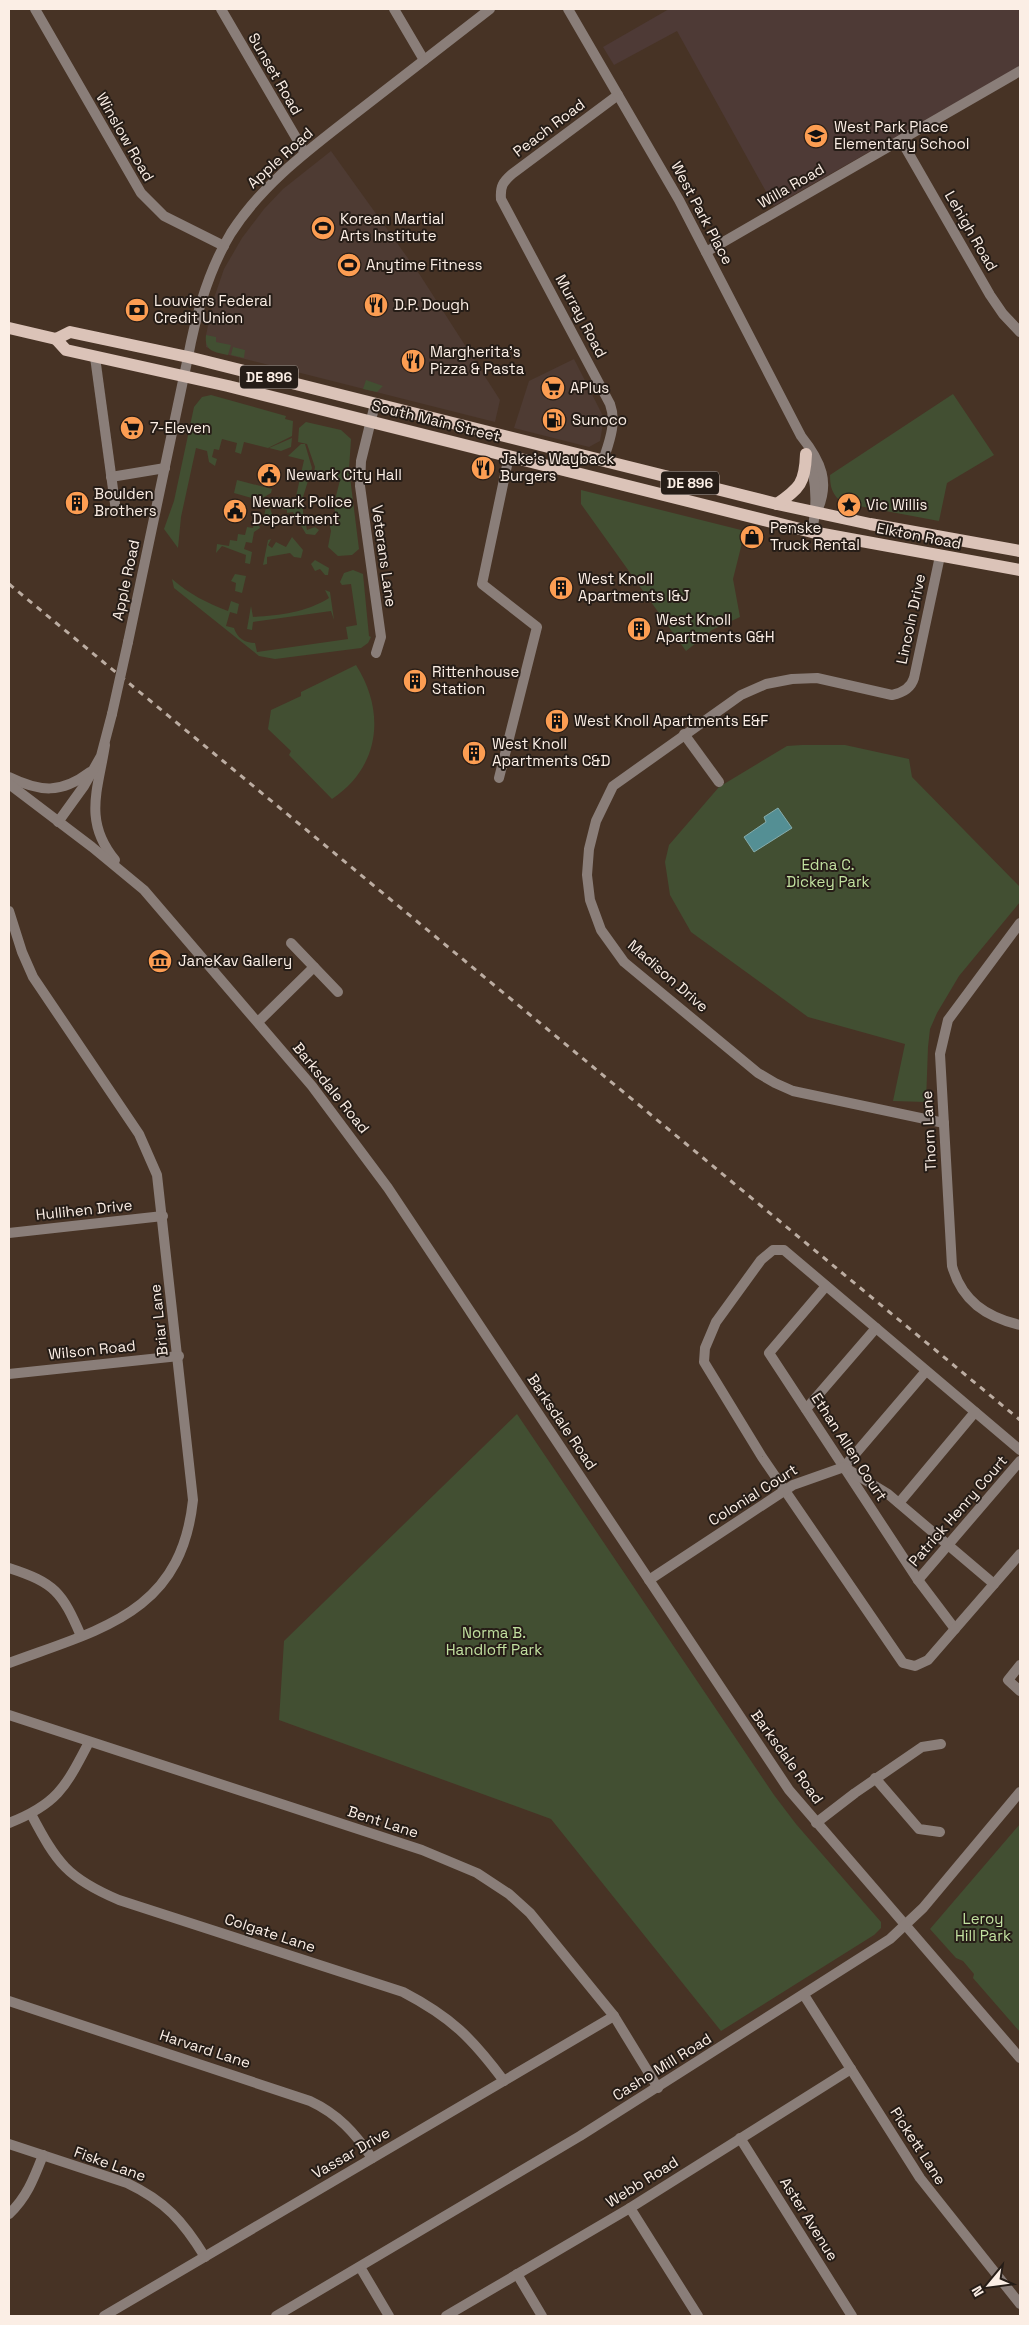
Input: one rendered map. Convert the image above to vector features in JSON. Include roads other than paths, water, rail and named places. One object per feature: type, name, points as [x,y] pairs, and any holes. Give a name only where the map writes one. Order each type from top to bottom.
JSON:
[{"type":"main road","name":"South Main Street","points":[[9,328],[56,339],[66,350],[184,376],[812,532]]},
{"type":"main road","name":"South Main Street","points":[[56,339],[70,332],[188,358],[816,513]]},
{"type":"main road","points":[[486,450],[508,437]]},
{"type":"main road","points":[[510,456],[534,444]]},
{"type":"main road","points":[[777,504],[802,483],[806,474],[806,454]]},
{"type":"main road","name":"Elkton Road","points":[[816,513],[1020,552]]},
{"type":"main road","name":"Elkton Road","points":[[812,532],[1020,570]]},
{"type":"street","name":"Winslow Road","points":[[35,9],[140,193],[164,216],[224,246]]},
{"type":"street","name":"Sunset Road","points":[[221,9],[305,153]]},
{"type":"street","points":[[394,9],[424,60]]},
{"type":"street","name":"Apple Road","points":[[58,822],[94,768],[105,745],[202,296],[224,246],[261,194],[305,153],[490,9]]},
{"type":"street","name":"West Park Place","points":[[568,9],[706,252],[801,436],[812,450],[822,478],[824,496],[816,513],[812,532]]},
{"type":"street","name":"Willa Road","points":[[706,252],[1020,71]]},
{"type":"street","name":"Peach Road","points":[[500,188],[502,183],[512,174],[618,95]]},
{"type":"street","name":"Lehigh Road","points":[[901,140],[990,294],[1003,314],[1020,332]]},
{"type":"street","name":"Murray Road","points":[[500,188],[501,199],[610,404],[614,415],[603,461]]},
{"type":"street","points":[[95,356],[116,511]]},
{"type":"street","name":"Veterans Lane","points":[[375,404],[362,461],[360,486],[380,637],[376,653]]},
{"type":"street","name":"West Park Place","points":[[801,436],[813,475],[816,513]]},
{"type":"street","points":[[499,778],[537,627],[482,584],[510,456]]},
{"type":"street","points":[[111,477],[165,468]]},
{"type":"street","name":"Lincoln Drive","points":[[909,687],[914,678],[940,556]]},
{"type":"street","name":"Madison Drive","points":[[909,687],[898,694],[892,694],[817,678],[792,679],[766,684],[742,695],[684,734],[613,786],[596,821],[589,849],[588,884],[595,916],[611,945],[624,962],[758,1073],[775,1083],[803,1093],[944,1123]]},
{"type":"street","points":[[684,734],[719,782]]},
{"type":"street","points":[[105,745],[94,817],[103,844],[133,880]]},
{"type":"street","points":[[9,777],[36,788],[50,789],[73,783],[94,768]]},
{"type":"street","name":"Barksdale Road","points":[[9,784],[133,880],[173,922],[342,1124],[388,1188],[777,1773],[816,1823],[1020,2058]]},
{"type":"street","name":"Briar Lane","points":[[9,911],[22,952],[33,976],[147,1148],[157,1175],[192,1476],[193,1500],[188,1534],[173,1568],[142,1605],[112,1624],[9,1663]]},
{"type":"street","name":"Thorn Lane","points":[[1020,923],[948,1020],[940,1054],[952,1266],[956,1279],[974,1305],[984,1313],[999,1320],[1020,1325]]},
{"type":"street","points":[[291,943],[338,992]]},
{"type":"street","points":[[258,1022],[314,967]]},
{"type":"street","name":"Hullihen Drive","points":[[9,1233],[163,1216]]},
{"type":"street","points":[[1020,1450],[784,1250],[773,1250],[761,1260],[716,1322],[705,1348],[704,1362],[714,1379],[785,1490],[903,1663],[916,1666],[928,1660],[1020,1554]]},
{"type":"street","name":"Ethan Allen Court","points":[[826,1286],[769,1353],[918,1580],[955,1629]]},
{"type":"street","points":[[806,1409],[876,1328]]},
{"type":"street","name":"Wilson Road","points":[[9,1374],[178,1356]]},
{"type":"street","points":[[926,1371],[844,1467],[899,1503],[994,1584]]},
{"type":"street","points":[[899,1503],[975,1412]]},
{"type":"street","name":"Patrick Henry Court","points":[[918,1580],[1020,1461]]},
{"type":"street","name":"Colonial Court","points":[[649,1580],[785,1490],[808,1478],[844,1467]]},
{"type":"street","points":[[9,1568],[38,1578],[52,1586],[70,1612],[81,1636]]},
{"type":"street","points":[[1020,1666],[1008,1680],[1020,1691]]},
{"type":"street","name":"Bent Lane","points":[[9,1715],[422,1850],[477,1873],[509,1894],[530,1912],[614,2016],[658,2088]]},
{"type":"street","points":[[9,1823],[44,1807],[63,1788],[89,1742]]},
{"type":"street","points":[[816,1823],[875,1778],[922,1747],[941,1744]]},
{"type":"street","points":[[875,1778],[919,1829],[940,1832]]},
{"type":"street","name":"Casho Mill Road","points":[[276,2316],[658,2088],[890,1939],[906,1926],[1020,1792]]},
{"type":"street","name":"Colgate Lane","points":[[31,1814],[48,1846],[65,1869],[91,1888],[119,1900],[403,1992],[434,2008],[454,2022],[477,2045],[504,2081]]},
{"type":"street","name":"Pickett Lane","points":[[804,1995],[930,2193],[1020,2304]]},
{"type":"street","name":"Harvard Lane","points":[[9,2001],[310,2101],[332,2113],[349,2127],[372,2158]]},
{"type":"street","name":"Vassar Drive","points":[[104,2316],[614,2016]]},
{"type":"street","name":"Webb Road","points":[[446,2316],[630,2208],[851,2069]]},
{"type":"street","name":"Aster Avenue","points":[[740,2138],[852,2316]]},
{"type":"street","name":"Fiske Lane","points":[[9,2144],[127,2183],[150,2195],[179,2219],[205,2256]]},
{"type":"street","points":[[9,2214],[24,2198],[30,2188],[43,2155]]},
{"type":"street","points":[[630,2208],[698,2316]]},
{"type":"street","points":[[360,2267],[389,2316]]},
{"type":"street","points":[[518,2274],[542,2316]]},
{"type":"water","points":[[778,808],[792,828],[754,852],[744,837],[766,822],[764,817]]},
{"type":"railway","points":[[9,584],[1020,1420]]},
{"type":"place","name":"West Park Place Elementary School","points":[[816,136]]},
{"type":"place","name":"Korean Martial Arts Institute","points":[[323,228]]},
{"type":"place","name":"Anytime Fitness","points":[[349,265]]},
{"type":"place","name":"D.P. Dough","points":[[376,305]]},
{"type":"place","name":"Louviers Federal Credit Union","points":[[137,310]]},
{"type":"place","name":"Margherita’s Pizza & Pasta","points":[[413,361]]},
{"type":"place","name":"APlus","points":[[553,388]]},
{"type":"place","name":"Sunoco","points":[[554,420]]},
{"type":"place","name":"7-Eleven","points":[[132,428]]},
{"type":"place","name":"Jake's Wayback Burgers","points":[[483,468]]},
{"type":"place","name":"Newark City Hall","points":[[269,475]]},
{"type":"place","name":"Boulden Brothers","points":[[77,503]]},
{"type":"place","name":"Vic Willis","points":[[849,505]]},
{"type":"place","name":"Newark Police Department","points":[[235,511]]},
{"type":"place","name":"Penske Truck Rental","points":[[752,537]]},
{"type":"place","name":"West Knoll Apartments I&J","points":[[561,588]]},
{"type":"place","name":"West Knoll Apartments G&H","points":[[639,629]]},
{"type":"place","name":"Rittenhouse Station","points":[[415,681]]},
{"type":"place","name":"West Knoll Apartments E&F","points":[[557,721]]},
{"type":"place","name":"West Knoll Apartments C&D","points":[[474,753]]},
{"type":"place","name":"JaneKav Gallery","points":[[160,961]]},
{"type":"park label","name":"Edna C. Dickey Park","points":[[828,874]]},
{"type":"park label","name":"Norma B. Handloff Park","points":[[494,1642]]},
{"type":"park label","name":"Leroy Hill Park","points":[[983,1928]]}]
